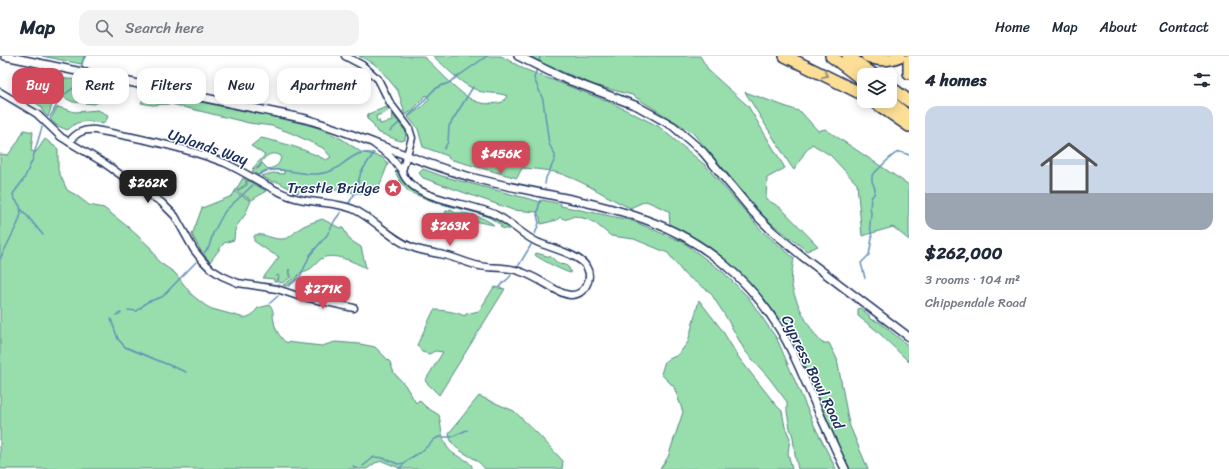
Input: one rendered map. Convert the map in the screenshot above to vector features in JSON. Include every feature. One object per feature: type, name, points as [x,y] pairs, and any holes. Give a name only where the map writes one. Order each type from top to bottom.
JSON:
[{"type":"highway","points":[[831,56],[857,76]]},
{"type":"highway","points":[[848,56],[864,68]]},
{"type":"highway","points":[[867,56],[889,60],[900,56]]},
{"type":"highway","points":[[786,57],[857,92]]},
{"type":"highway","points":[[909,60],[909,73]]},
{"type":"highway","points":[[897,92],[909,101]]},
{"type":"highway","points":[[897,107],[909,116]]},
{"type":"highway","points":[[883,108],[909,126]]},
{"type":"street","name":"Cypress Bowl Road","points":[[5,56],[284,113],[328,125],[446,170],[632,215],[681,235],[711,254],[729,268],[749,288],[780,329],[796,360],[845,469]]},
{"type":"street","points":[[345,56],[362,66],[378,79],[390,103],[409,128],[412,138],[402,171]]},
{"type":"street","points":[[518,56],[563,78],[637,106],[673,126],[703,152],[753,212],[772,231],[802,256],[909,337]]},
{"type":"street","points":[[0,92],[37,114],[69,142],[104,163],[167,206],[198,255],[211,269],[222,276],[238,283],[277,289],[295,295],[354,308]]},
{"type":"street","name":"Uplands Way","points":[[69,142],[80,132],[95,130],[196,154],[225,164],[290,197],[355,210],[412,247],[448,256],[478,266],[501,267],[520,271],[536,278],[556,290],[570,295],[578,293],[586,286],[589,278],[588,270],[584,262],[581,260],[536,241],[510,222],[490,212],[422,191],[409,182],[402,171]]},
{"type":"street","points":[[372,141],[390,156],[402,171]]},
{"type":"green space","points":[[42,56],[86,56],[81,64]]},
{"type":"green space","points":[[359,56],[422,56],[463,94],[478,102],[489,104],[503,102],[507,96],[482,92],[466,85],[433,56],[501,56],[524,69],[612,103],[658,126],[705,165],[762,231],[794,258],[791,280],[794,293],[813,332],[822,343],[829,343],[837,359],[849,424],[868,469],[849,469],[800,357],[762,296],[670,226],[669,211],[646,201],[630,208],[581,182],[554,172],[522,168],[517,178],[449,159],[448,156],[423,147],[418,129],[408,117],[423,106],[429,99],[426,95],[413,110],[406,115],[403,111],[404,110],[398,91],[380,69],[373,63]]},
{"type":"green space","points":[[530,56],[700,56],[709,71],[748,106],[785,168],[767,178],[766,199],[781,208],[818,246],[807,251],[766,219],[693,133],[632,95],[594,85],[544,64]]},
{"type":"green space","points":[[64,78],[72,79],[72,102],[64,98]]},
{"type":"green space","points":[[745,92],[801,112],[818,131],[825,129],[909,185],[909,240],[893,227],[862,236],[857,184],[830,155],[812,144],[805,152],[794,170]]},
{"type":"green space","points":[[206,103],[289,120],[319,128],[342,139],[361,152],[382,157],[388,164],[377,192],[366,194],[337,190],[311,192],[300,190],[298,193],[278,182],[272,182],[261,176],[273,173],[284,174],[284,170],[267,170],[258,175],[252,171],[259,168],[262,163],[268,169],[278,165],[281,156],[271,154],[263,160],[259,167],[252,169],[265,155],[251,146],[261,138],[294,147],[326,160],[331,157],[323,148],[291,133],[272,126],[249,123],[171,104]]},
{"type":"green space","points":[[37,104],[52,105],[48,117],[43,112],[42,107]]},
{"type":"green space","points":[[146,104],[171,104],[152,105]]},
{"type":"green space","points":[[58,107],[75,112],[98,110],[108,115],[103,124],[85,121],[75,124],[67,130],[56,125],[50,119]]},
{"type":"green space","points":[[387,107],[389,110],[376,116],[377,121],[379,120],[380,124],[393,121],[392,114],[406,132],[405,140],[400,141],[377,132],[372,123],[367,119],[368,114]]},
{"type":"green space","points":[[24,130],[33,132],[31,151],[36,152],[45,139],[58,149],[58,170],[67,190],[89,205],[104,208],[128,227],[150,247],[159,262],[175,273],[192,295],[206,306],[245,318],[252,315],[258,308],[270,305],[273,311],[273,319],[276,330],[285,342],[322,346],[335,342],[375,347],[390,362],[394,373],[405,385],[416,403],[419,400],[426,407],[439,415],[444,441],[447,446],[454,454],[468,462],[472,466],[472,469],[402,469],[382,461],[375,463],[367,469],[0,469],[0,154],[8,155]]},
{"type":"green space","points":[[423,169],[442,176],[541,202],[542,200],[561,204],[561,206],[630,220],[683,242],[723,272],[748,297],[777,339],[815,427],[836,469],[798,469],[787,412],[787,402],[769,378],[745,351],[710,292],[684,274],[668,253],[634,239],[611,236],[595,223],[587,219],[574,216],[567,219],[560,217],[557,220],[541,224],[537,212],[513,210],[423,178],[419,173]]},
{"type":"green space","points":[[397,170],[407,185],[422,195],[491,215],[512,227],[508,229],[500,227],[502,226],[490,218],[477,213],[437,203],[409,192],[401,183],[395,172]]},
{"type":"green space","points":[[243,178],[246,180],[246,184],[235,192],[251,201],[245,215],[236,228],[234,240],[224,243],[210,262],[201,251],[192,235],[202,208],[232,196]]},
{"type":"green space","points":[[247,180],[266,191],[252,200],[238,192],[237,191],[247,185]]},
{"type":"green space","points":[[450,209],[455,213],[465,213],[480,217],[494,225],[458,218],[457,222],[447,220],[445,213]]},
{"type":"green space","points":[[322,219],[343,228],[350,240],[361,247],[366,268],[356,263],[331,256],[321,259],[310,269],[301,272],[295,280],[287,286],[283,285],[292,279],[289,269],[288,273],[290,278],[282,283],[278,282],[279,276],[277,275],[277,282],[274,282],[274,279],[263,278],[279,257],[254,241],[255,235],[283,239],[304,226]]},
{"type":"green space","points":[[536,253],[551,257],[559,264],[566,265],[571,273],[541,259],[535,255]]},
{"type":"green space","points":[[494,287],[505,289],[439,395],[425,381],[443,352],[435,351],[429,354],[422,352],[417,345],[434,310],[458,313],[465,316],[466,314],[479,311]]},
{"type":"green space","points":[[699,300],[722,330],[739,358],[782,411],[785,427],[790,438],[788,453],[792,469],[660,469],[668,457],[683,412],[674,387],[661,374],[665,361],[678,355],[688,342]]},
{"type":"green space","points":[[860,308],[869,315],[870,319],[879,322],[909,346],[909,362],[876,330],[858,316],[858,309]]},
{"type":"green space","points":[[479,396],[514,411],[563,461],[562,469],[485,469],[475,459],[458,449],[451,440],[449,433]]},
{"type":"waterway","points":[[81,68],[84,56]]},
{"type":"waterway","points":[[408,116],[436,89],[447,84],[487,56]]},
{"type":"waterway","points":[[539,63],[540,56]]},
{"type":"waterway","points":[[537,69],[534,78],[543,100],[549,144],[555,155],[555,159],[546,178],[545,184]]},
{"type":"waterway","points":[[444,149],[448,142],[449,126],[473,87]]},
{"type":"waterway","points":[[50,117],[61,97],[72,89]]},
{"type":"waterway","points":[[390,131],[399,123]]},
{"type":"waterway","points":[[0,259],[21,214],[20,206],[13,194],[24,179],[32,161],[42,127]]},
{"type":"waterway","points":[[865,278],[861,263],[869,255],[872,238],[870,208],[871,198],[875,189],[872,181],[872,175],[896,153],[900,152],[909,155]]},
{"type":"waterway","points":[[259,175],[272,170],[310,174],[324,173],[335,169],[358,154],[374,153],[361,172],[355,193],[349,203]]},
{"type":"waterway","points":[[204,253],[209,247],[213,233],[225,211],[253,185]]},
{"type":"waterway","points":[[535,234],[539,223],[537,215],[540,200]]},
{"type":"waterway","points":[[21,209],[43,235]]},
{"type":"waterway","points":[[289,286],[300,277],[310,255],[327,235],[341,212]]},
{"type":"waterway","points":[[519,265],[531,245]]},
{"type":"waterway","points":[[128,310],[137,311],[147,302],[162,297],[196,262]]},
{"type":"waterway","points":[[499,287],[511,275]]},
{"type":"waterway","points":[[270,303],[278,296]]},
{"type":"waterway","points":[[116,315],[121,313]]},
{"type":"waterway","points":[[111,319],[118,339],[125,347],[186,372]]},
{"type":"waterway","points":[[399,469],[409,459],[422,451],[435,439],[439,437],[451,437],[467,430]]},
{"type":"waterway","points":[[363,466],[374,457],[383,458],[398,464],[405,463]]},
{"type":"waterway","points":[[353,466],[357,469]]},
{"type":"place","name":"Trestle Bridge","points":[[393,188]]}]
